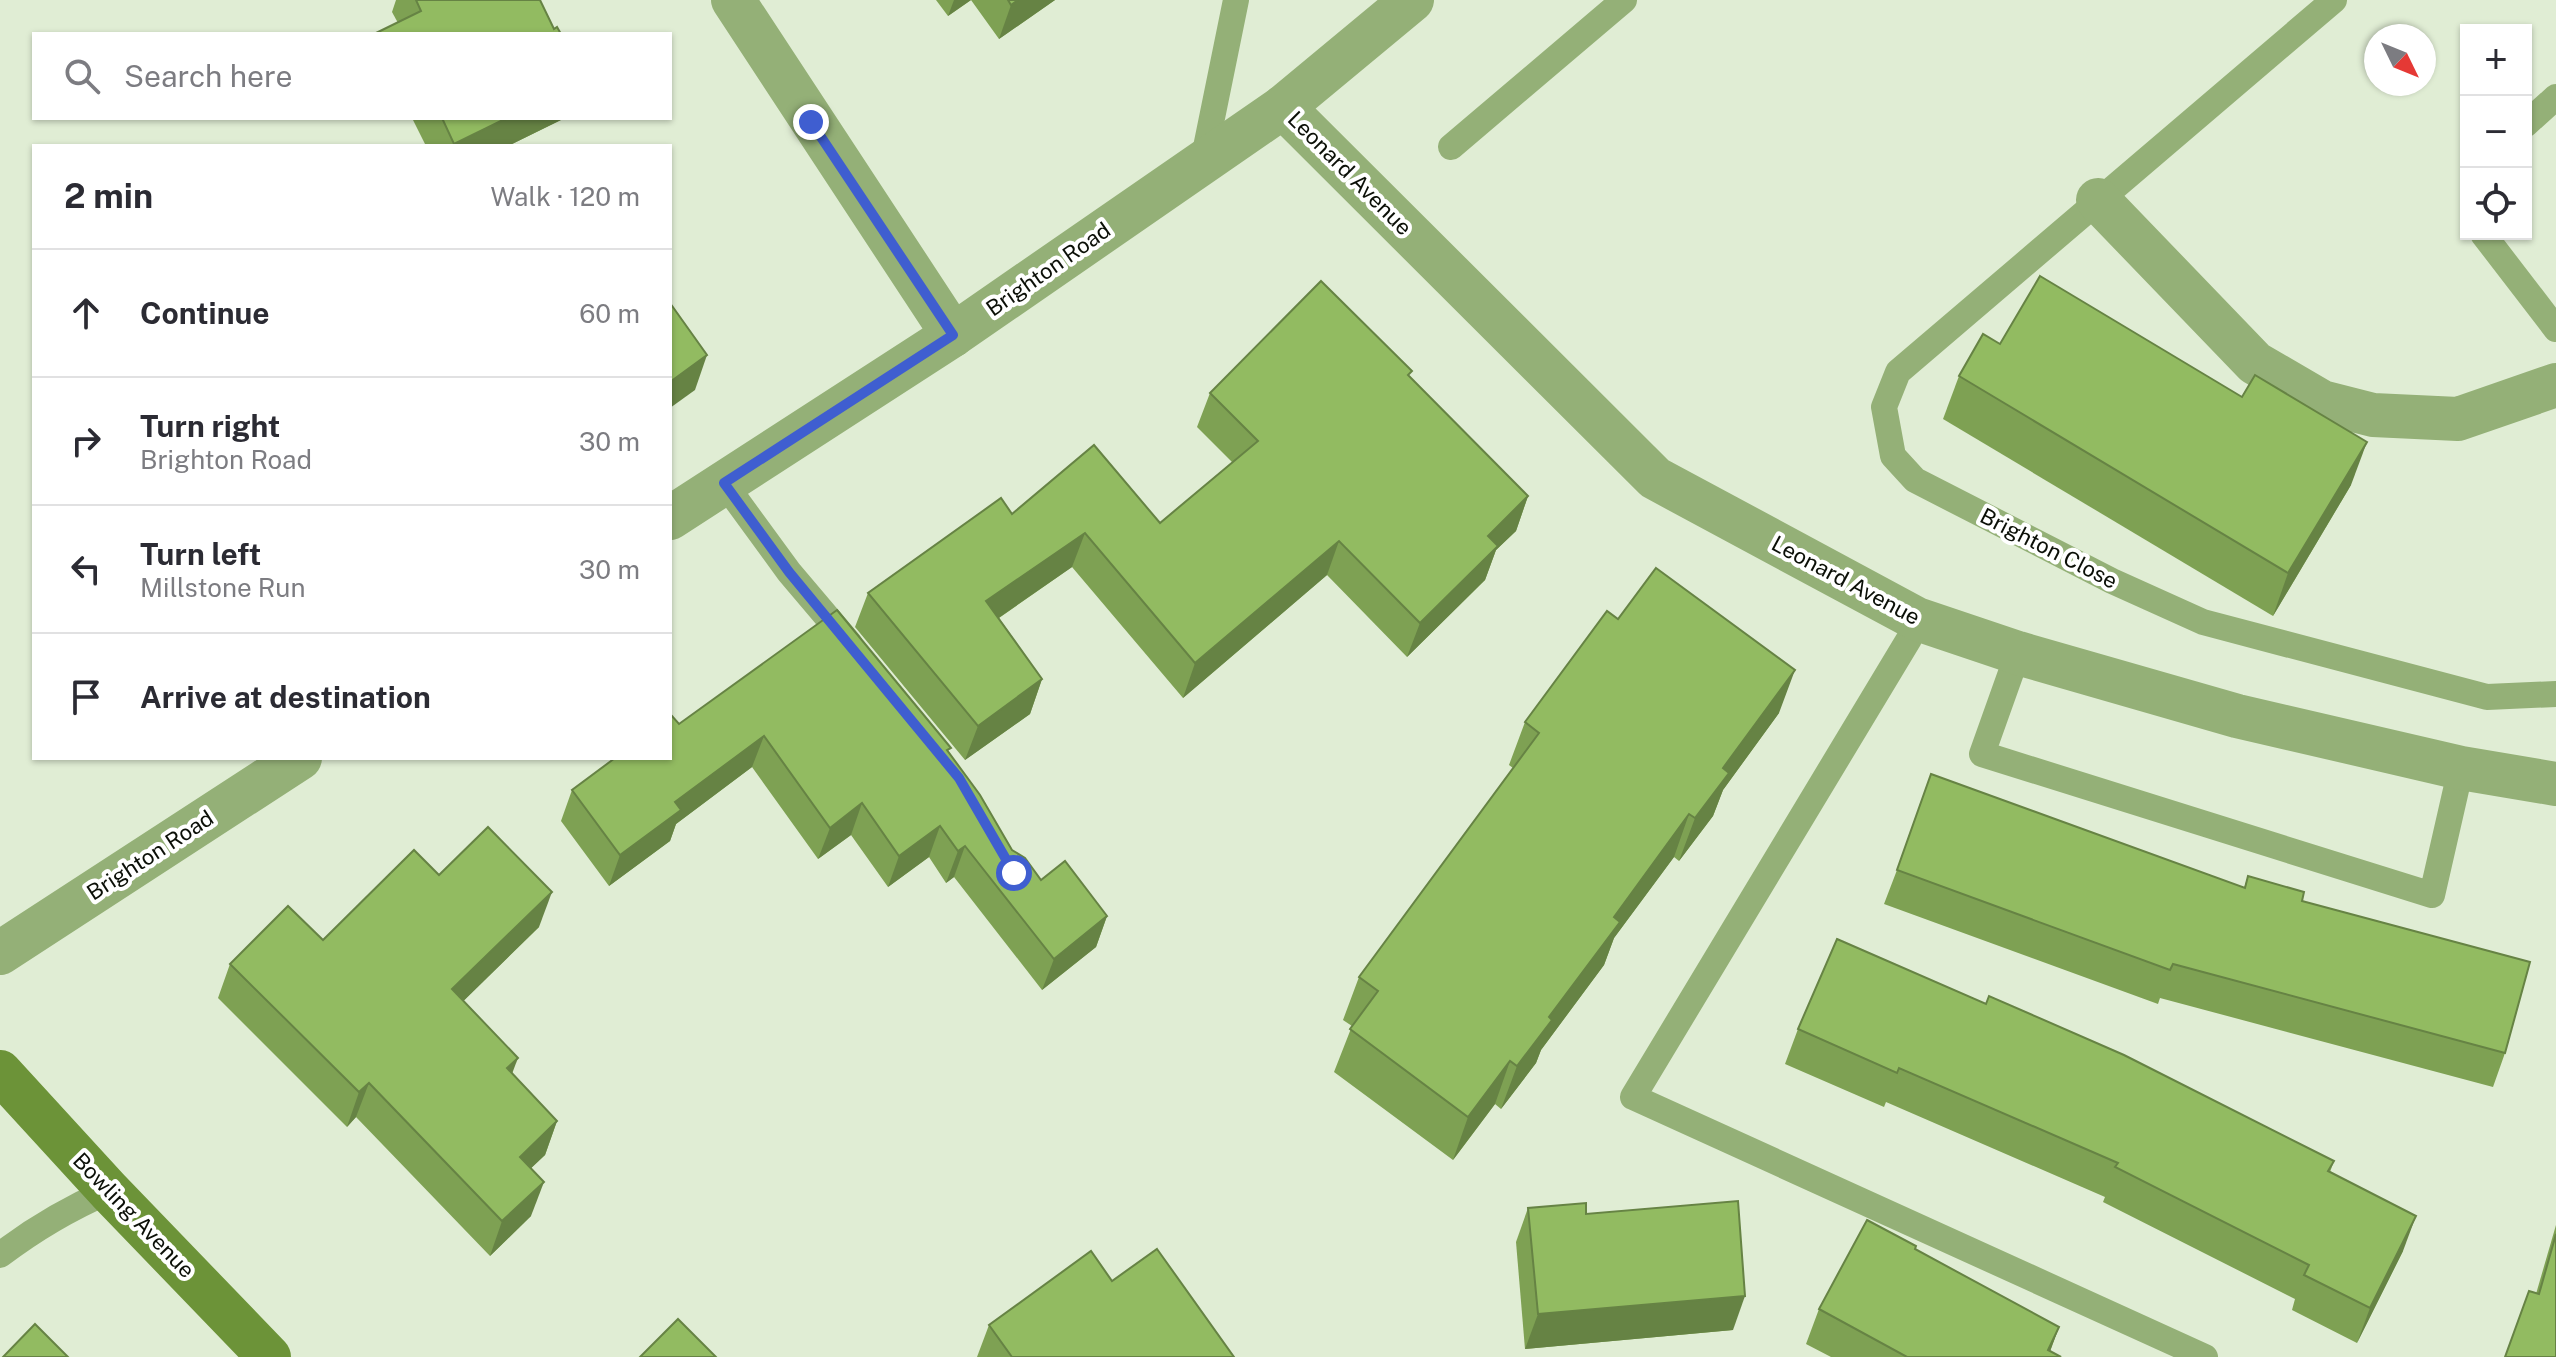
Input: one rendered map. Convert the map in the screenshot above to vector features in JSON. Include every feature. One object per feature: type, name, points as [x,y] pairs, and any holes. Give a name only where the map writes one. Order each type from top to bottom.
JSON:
[{"type":"street","points":[[733,0],[953,335]]},
{"type":"street","name":"Brighton Road","points":[[672,517],[953,335],[1283,107],[1412,0]]},
{"type":"street","name":"Leonard Avenue","points":[[1283,107],[1655,478],[1917,619],[2018,653],[2237,716],[2461,768],[2556,784]]},
{"type":"street","points":[[2098,200],[2255,363],[2322,402],[2373,415],[2458,419],[2556,385]]},
{"type":"street","name":"Brighton Road","points":[[0,953],[297,760]]},
{"type":"street","name":"Bowling Avenue","points":[[0,1072],[109,1191],[269,1357]]},
{"type":"lane","points":[[1203,162],[1236,0]]},
{"type":"lane","points":[[1451,147],[1624,0]]},
{"type":"lane","name":"Brighton Close","points":[[2334,0],[1898,372],[1884,407],[1893,456],[1915,480],[2203,622],[2487,697],[2556,694]]},
{"type":"lane","points":[[2532,119],[2556,97]]},
{"type":"lane","points":[[2488,240],[2556,329]]},
{"type":"lane","points":[[724,483],[789,572],[870,669]]},
{"type":"lane","points":[[1917,619],[1909,639],[1633,1097],[2205,1357]]},
{"type":"lane","points":[[2018,653],[1982,754],[2432,895],[2461,768]]},
{"type":"lane","points":[[0,1255],[74,1206],[109,1191]]},
{"type":"building","points":[[416,0],[540,0],[554,29],[557,27],[560,32],[378,32],[421,11]]},
{"type":"building","points":[[443,120],[503,120],[454,144]]},
{"type":"building","points":[[2040,276],[2242,397],[2255,375],[2367,442],[2288,573],[1959,376],[1983,334],[2000,344]]},
{"type":"building","points":[[1321,281],[1412,371],[1408,375],[1528,496],[1488,536],[1498,546],[1420,623],[1339,541],[1195,663],[1085,533],[986,601],[1042,679],[978,726],[868,593],[1001,498],[1012,514],[1094,445],[1160,523],[1258,441],[1210,393]]},
{"type":"building","points":[[672,306],[707,355],[672,381]]},
{"type":"building","points":[[1656,568],[1795,670],[1723,768],[1729,773],[1695,818],[1689,814],[1614,917],[1620,922],[1549,1017],[1552,1020],[1517,1066],[1510,1061],[1468,1117],[1350,1029],[1378,991],[1359,977],[1539,733],[1525,722],[1607,611],[1618,619]]},
{"type":"building","points":[[837,610],[951,748],[947,750],[980,795],[1012,850],[1025,858],[1041,880],[1065,861],[1107,916],[1054,959],[965,846],[958,851],[940,826],[899,856],[862,803],[830,828],[764,736],[675,802],[681,810],[620,855],[572,790],[612,760],[672,760],[672,716],[679,724]]},
{"type":"building","points":[[1931,774],[2245,888],[2248,876],[2304,892],[2302,901],[2530,962],[2505,1053],[2173,964],[2170,970],[1897,870]]},
{"type":"building","points":[[488,827],[552,892],[452,989],[518,1058],[507,1068],[557,1121],[520,1157],[544,1182],[502,1221],[369,1083],[359,1092],[230,964],[288,906],[323,940],[414,850],[439,875]]},
{"type":"building","points":[[1837,939],[1986,1004],[1989,996],[2124,1055],[2334,1161],[2328,1171],[2416,1216],[2370,1308],[2304,1275],[2309,1265],[2115,1167],[2118,1163],[1899,1068],[1897,1073],[1798,1029]]},
{"type":"building","points":[[1738,1201],[1745,1296],[1538,1314],[1528,1208],[1586,1203],[1586,1214]]},
{"type":"building","points":[[1867,1220],[2059,1327],[2048,1350],[2061,1357],[1907,1357],[1819,1309]]},
{"type":"building","points":[[2556,1234],[2556,1357],[2505,1357],[2529,1291],[2539,1294]]},
{"type":"building","points":[[1157,1249],[1234,1357],[1012,1357],[989,1325],[1091,1251],[1112,1281]]},
{"type":"building","points":[[678,1319],[716,1357],[640,1357]]},
{"type":"building","points":[[35,1324],[68,1357],[3,1357]]},
{"type":"route","points":[[811,122],[953,335],[724,483],[789,572],[959,778],[1014,873]]}]
